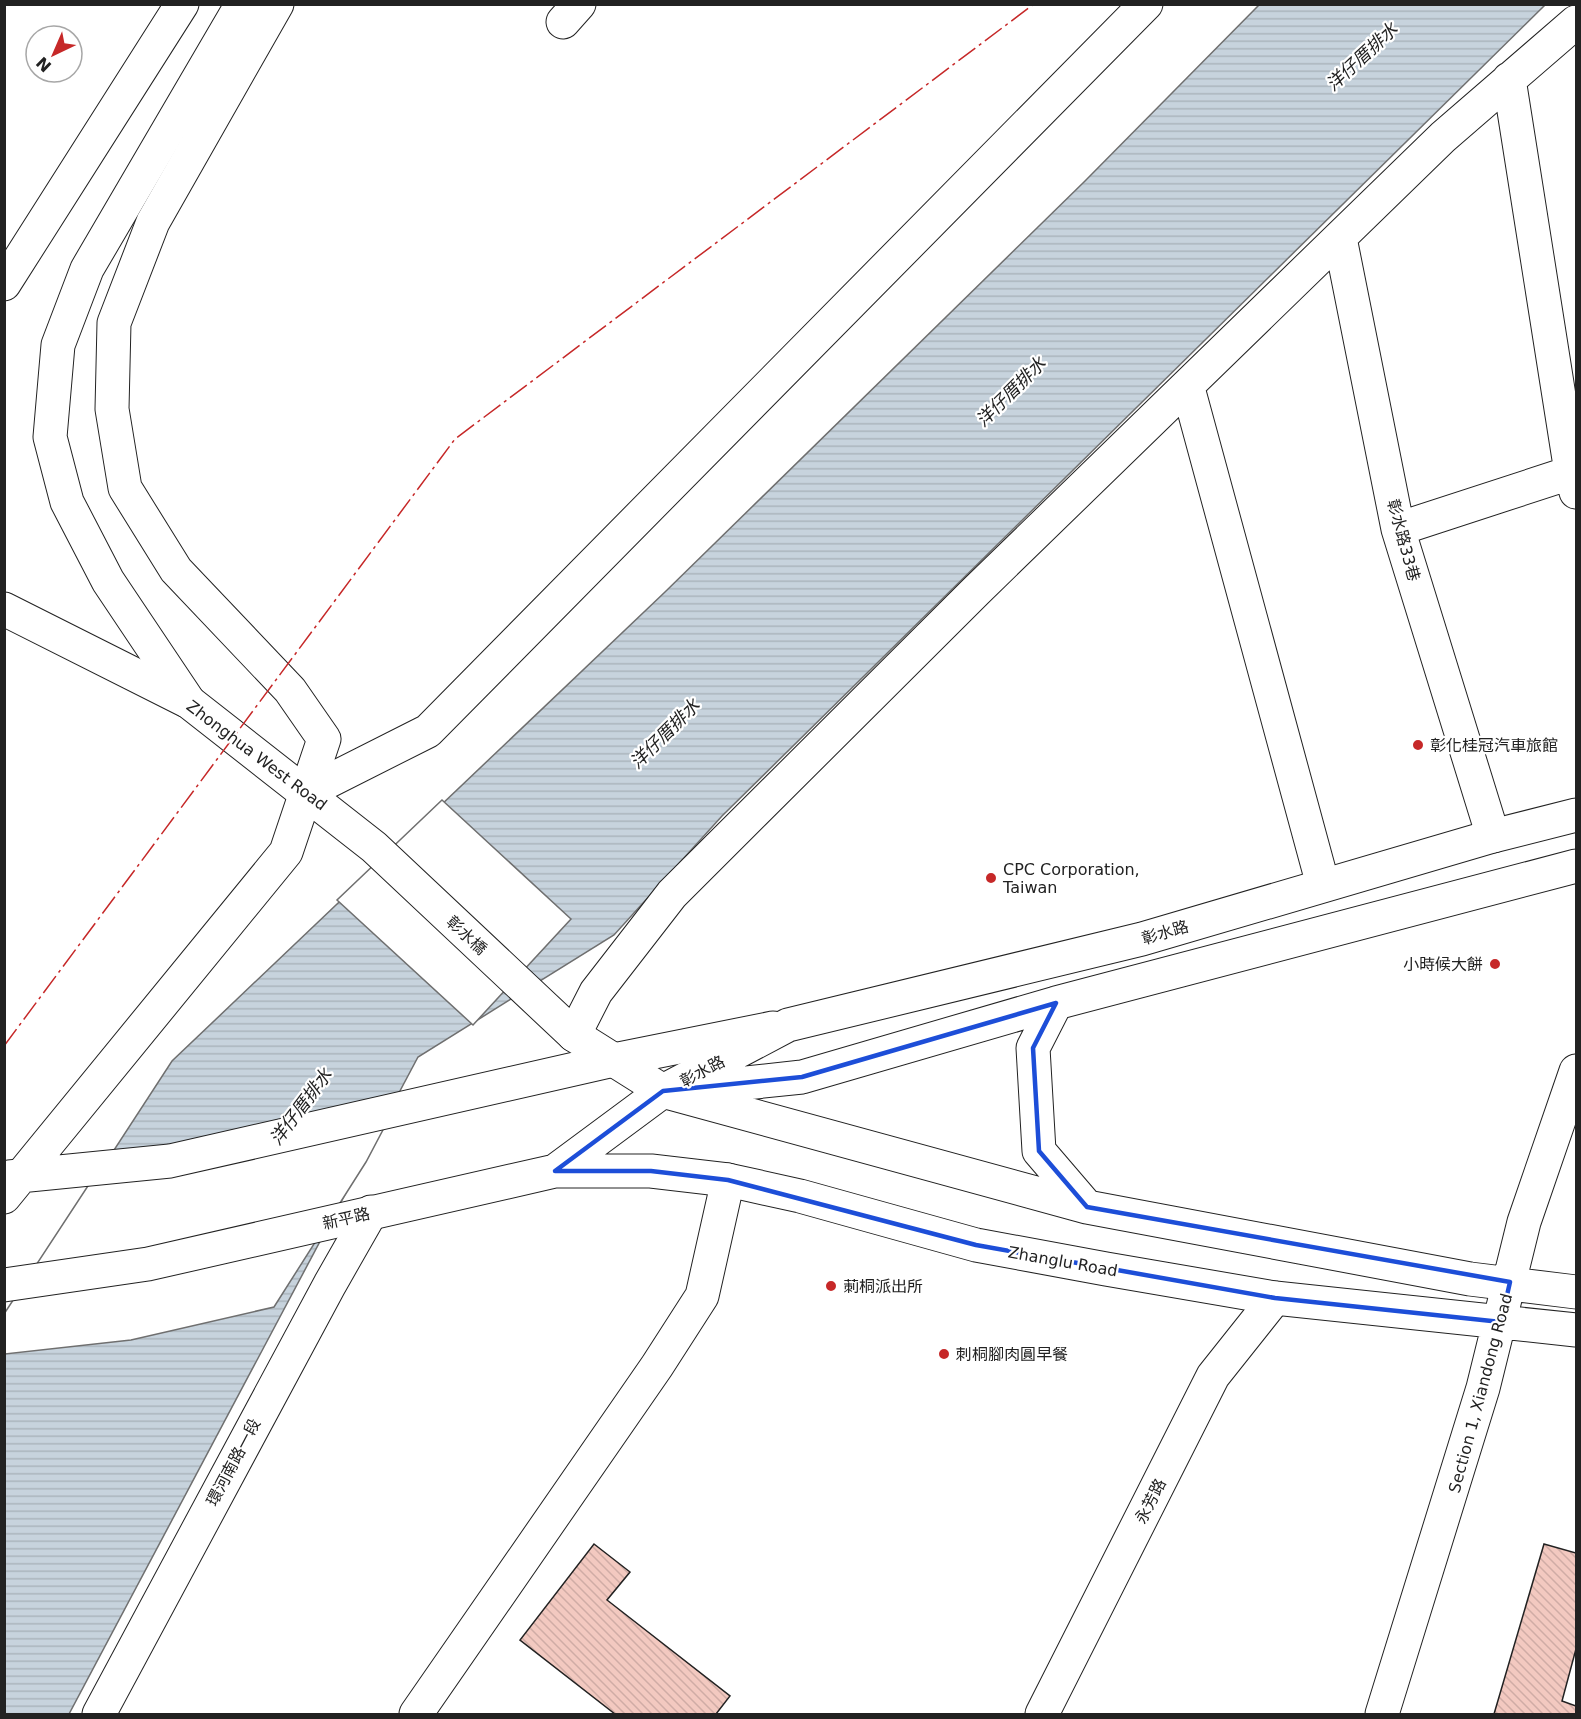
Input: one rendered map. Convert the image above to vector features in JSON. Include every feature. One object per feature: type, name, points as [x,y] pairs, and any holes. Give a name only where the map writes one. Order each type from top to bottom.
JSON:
[{"type":"main road","points":[[4,284],[182,4]]},
{"type":"main road","points":[[189,702],[108,581],[67,502],[50,437],[58,345],[87,269],[242,4]]},
{"type":"main road","points":[[10,1183],[129,1047],[286,852],[324,739],[290,690],[176,570],[125,488],[112,410],[114,323],[153,222],[277,4]]},
{"type":"main road","points":[[307,792],[428,731],[1146,4]]},
{"type":"main road","points":[[1576,22],[1443,137],[1188,388],[976,591],[672,894],[567,1028],[663,1092],[1087,1207],[1470,1279],[1510,1282],[1576,1292]]},
{"type":"main road","points":[[1398,529],[1575,478],[1509,79]]},
{"type":"main road","name":"彰水路33巷","points":[[1340,238],[1398,529],[1493,836]]},
{"type":"main road","points":[[1188,388],[1323,885]]},
{"type":"main road","name":"Zhonghua West Road","points":[[4,609],[189,702],[307,792],[374,847]]},
{"type":"main road","name":"彰水路","points":[[663,1092],[788,1025],[1142,939],[1493,836],[1576,815]]},
{"type":"main road","name":"彰水橋","points":[[374,847],[567,1028]]},
{"type":"main road","name":"彰水路","points":[[663,1092],[802,1077],[1056,1003],[1576,866]]},
{"type":"main road","points":[[1056,1003],[1033,1048],[1038,1151],[1087,1207]]},
{"type":"main road","points":[[10,1183],[170,1161],[614,1060],[788,1025]]},
{"type":"main road","name":"Section 1, Xiandong Road","points":[[1382,1714],[1443,1524],[1501,1322],[1524,1222],[1576,1071]]},
{"type":"main road","name":"新平路","points":[[4,1285],[148,1264],[555,1171],[663,1092]]},
{"type":"main road","name":"Zhanglu Road","points":[[555,1171],[651,1171],[728,1180],[800,1196],[976,1245],[1275,1298],[1576,1330]]},
{"type":"main road","points":[[416,1714],[651,1376],[702,1296],[728,1180]]},
{"type":"main road","name":"環河南路一段","points":[[99,1714],[324,1294],[371,1212]]},
{"type":"main road","name":"永芳路","points":[[1042,1714],[1213,1376],[1275,1298]]},
{"type":"highlighted area","points":[[1056,1003],[1033,1048],[1039,1151],[1087,1207],[1510,1282],[1501,1322],[1275,1298],[976,1245],[728,1180],[651,1171],[555,1171],[663,1091],[802,1077]]},
{"type":"water","name":"洋仔厝排水","points":[[1259,5],[1545,5],[722,816],[614,935],[418,1057],[69,1714],[5,1714],[4,1319],[172,1061],[665,592],[1085,181]]},
{"type":"pier","points":[[442,800],[571,919],[473,1025],[337,900]]},
{"type":"pier","points":[[394,1109],[366,1162],[274,1307],[131,1340],[5,1354],[4,1314],[101,1166]]},
{"type":"building","points":[[594,1544],[630,1572],[607,1600],[730,1696],[716,1714],[615,1714],[520,1640]]},
{"type":"building","points":[[1544,1544],[1576,1553],[1576,1649],[1562,1701],[1576,1706],[1576,1714],[1494,1714]]},
{"type":"power","points":[[4,1046],[455,439],[1034,4]]},
{"type":"place","name":"彰化桂冠汽車旅館","points":[[1418,745]]},
{"type":"place","name":"CPC Corporation, Taiwan","points":[[991,878]]},
{"type":"place","name":"小時候大餅","points":[[1495,964]]},
{"type":"place","name":"莿桐派出所","points":[[831,1286]]},
{"type":"place","name":"刺桐腳肉圓早餐","points":[[944,1354]]}]
